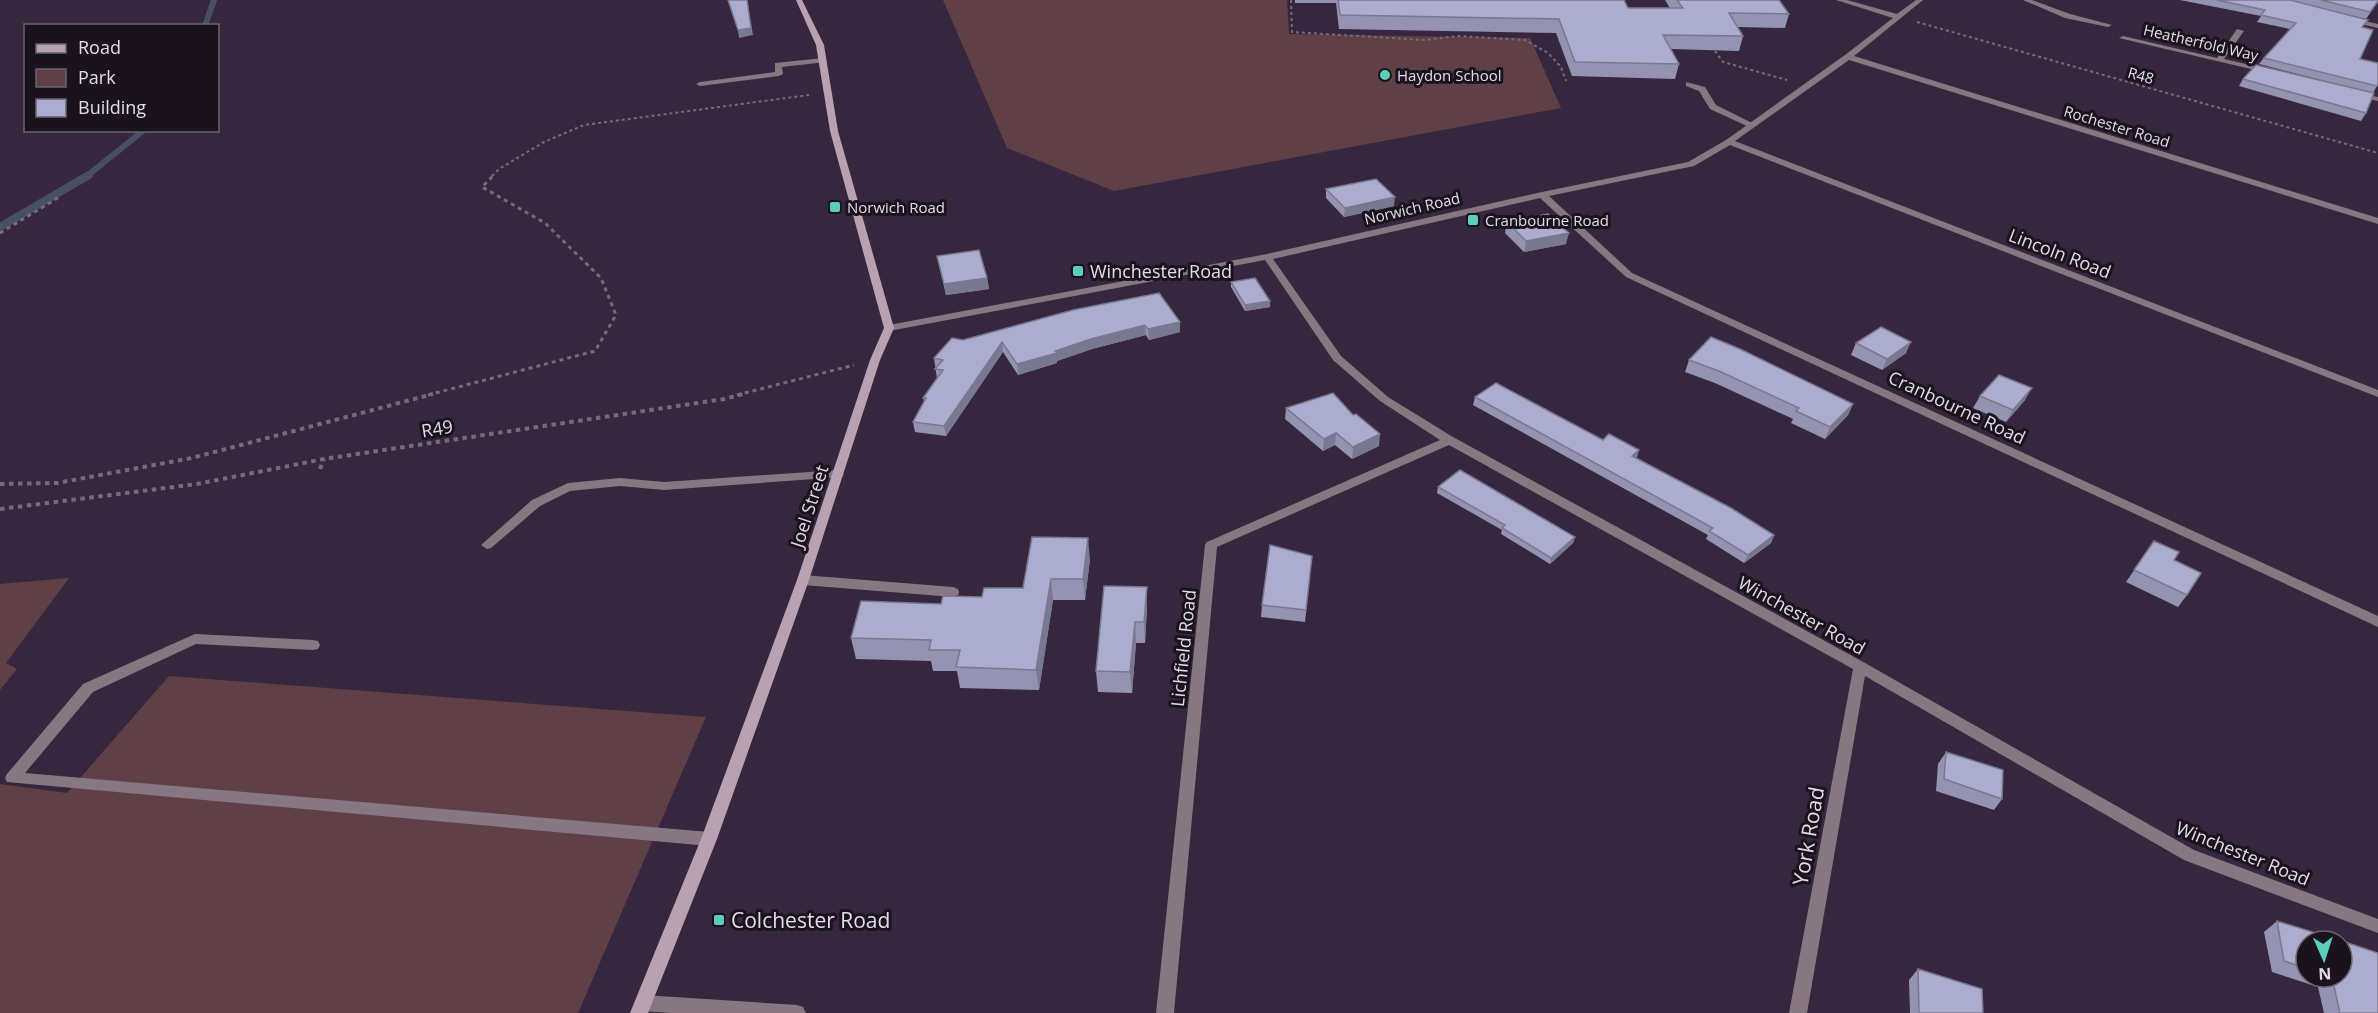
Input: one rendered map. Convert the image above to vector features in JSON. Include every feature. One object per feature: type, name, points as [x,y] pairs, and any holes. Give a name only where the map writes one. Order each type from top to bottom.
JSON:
[{"type":"main road","points":[[800,0],[820,45],[834,131],[889,328]]},
{"type":"main road","name":"Joel Street","points":[[641,1008],[709,839],[804,580],[875,360],[889,328]]},
{"type":"street","points":[[1839,0],[1899,17]]},
{"type":"street","name":"Norwich Road","points":[[889,328],[1267,257],[1691,164],[1729,142],[1808,86],[1920,0]]},
{"type":"street","points":[[2026,0],[2068,16],[2108,25]]},
{"type":"street","points":[[2337,16],[2378,26]]},
{"type":"street","points":[[2220,59],[2240,31]]},
{"type":"street","name":"Heatherfold Way","points":[[2123,38],[2275,73]]},
{"type":"street","name":"Rochester Road","points":[[1848,57],[2378,221]]},
{"type":"street","points":[[700,84],[779,74],[778,65],[822,60]]},
{"type":"street","points":[[1689,84],[1702,89],[1713,108],[1752,125]]},
{"type":"street","points":[[2349,92],[2378,99]]},
{"type":"street","name":"Lincoln Road","points":[[1729,142],[2378,394]]},
{"type":"street","name":"Cranbourne Road","points":[[1542,195],[1629,275],[2376,622]]},
{"type":"street","name":"Winchester Road","points":[[1267,257],[1337,358],[1384,399],[1449,440],[1860,667],[2188,855],[2378,926]]},
{"type":"street","name":"Lichfield Road","points":[[1165,1013],[1211,545],[1449,440]]},
{"type":"street","points":[[487,545],[536,503],[568,487],[620,482],[664,486],[838,474]]},
{"type":"street","points":[[804,580],[953,592]]},
{"type":"street","points":[[2376,622],[2378,635]]},
{"type":"street","points":[[313,645],[195,639],[88,688],[12,778],[709,839]]},
{"type":"street","name":"York Road","points":[[1798,1013],[1860,667]]},
{"type":"street","points":[[641,1008],[797,1013]]},
{"type":"path","points":[[1291,0],[1292,32],[1424,40],[1458,36],[1525,40],[1548,53],[1561,67],[1566,81]]},
{"type":"path","name":"R48","points":[[1899,17],[2378,153]]},
{"type":"path","points":[[1715,51],[1723,62],[1808,86]]},
{"type":"path","points":[[0,484],[57,483],[192,458],[594,351],[616,315],[601,278],[545,223],[482,187],[499,170],[544,142],[584,125],[828,92]]},
{"type":"path","points":[[0,233],[61,196]]},
{"type":"path","name":"R49","points":[[0,509],[197,484],[324,459],[724,399],[875,360]]},
{"type":"path","points":[[320,470],[324,459]]},
{"type":"green space","name":"Haydon School","points":[[943,0],[1287,0],[1289,34],[1530,38],[1561,108],[1114,191],[1007,148]]},
{"type":"green space","points":[[69,578],[6,663],[17,669],[0,690],[0,584]]},
{"type":"green space","points":[[169,676],[706,717],[578,1013],[0,1013],[0,784],[67,793]]},
{"type":"building","points":[[728,0],[747,0],[751,28],[738,30]]},
{"type":"building","points":[[1338,0],[1624,0],[1628,8],[1683,8],[1677,0],[1779,0],[1789,14],[1729,13],[1743,36],[1663,35],[1679,64],[1575,62],[1559,19],[1340,15]]},
{"type":"building","points":[[2217,0],[2290,0],[2368,20],[2362,27],[2373,30],[2360,59],[2378,63],[2377,86],[2264,58],[2296,23],[2261,15],[2265,10]]},
{"type":"building","points":[[2321,0],[2378,0],[2378,1],[2370,12]]},
{"type":"building","points":[[2256,65],[2374,93],[2366,113],[2243,79]]},
{"type":"building","points":[[1376,179],[1395,197],[1345,208],[1326,189]]},
{"type":"building","points":[[1548,214],[1569,233],[1526,241],[1507,222]]},
{"type":"building","points":[[979,250],[987,278],[944,284],[937,256]]},
{"type":"building","points":[[1255,278],[1270,301],[1245,305],[1231,282]]},
{"type":"building","points":[[1159,293],[1180,322],[1148,329],[1145,325],[1091,339],[1055,351],[1057,353],[1017,364],[1002,342],[944,426],[913,422],[926,398],[923,398],[943,370],[935,369],[943,360],[934,358],[952,338],[963,340],[1073,310]]},
{"type":"building","points":[[1881,327],[1911,342],[1887,359],[1856,343]]},
{"type":"building","points":[[1711,337],[1853,404],[1830,427],[1796,411],[1799,408],[1719,371],[1689,360]]},
{"type":"building","points":[[1999,375],[2032,388],[2013,410],[1980,396]]},
{"type":"building","points":[[1496,383],[1603,440],[1609,434],[1639,450],[1632,456],[1731,508],[1774,535],[1748,555],[1709,531],[1713,528],[1475,397]]},
{"type":"building","points":[[1333,393],[1353,415],[1356,414],[1380,434],[1353,447],[1336,433],[1324,439],[1286,408]]},
{"type":"building","points":[[1460,470],[1575,537],[1551,558],[1502,528],[1505,525],[1438,487]]},
{"type":"building","points":[[1032,537],[1088,538],[1083,579],[1051,579],[1036,670],[956,667],[960,650],[929,650],[931,640],[851,638],[861,601],[941,604],[943,596],[982,597],[984,588],[1023,588]]},
{"type":"building","points":[[2154,541],[2179,552],[2174,560],[2201,573],[2187,595],[2134,570]]},
{"type":"building","points":[[1270,545],[1312,556],[1306,610],[1262,605]]},
{"type":"building","points":[[1104,586],[1147,587],[1144,622],[1135,622],[1130,672],[1096,671]]},
{"type":"building","points":[[1946,752],[2003,770],[2002,799],[1944,779]]},
{"type":"building","points":[[2277,921],[2303,929],[2294,929],[2294,964],[2284,961]]},
{"type":"building","points":[[2354,945],[2378,953],[2378,1013],[2340,1013],[2335,989],[2354,989]]},
{"type":"building","points":[[1918,969],[1982,989],[1983,1013],[1919,1013]]},
{"type":"waterway","points":[[206,24],[214,0]]},
{"type":"waterway","points":[[87,176],[142,132]]},
{"type":"waterway","points":[[0,227],[89,175]]},
{"type":"place","name":"Haydon School","points":[[1385,75]]},
{"type":"place","name":"Norwich Road","points":[[835,207]]},
{"type":"place","name":"Cranbourne Road","points":[[1473,220]]},
{"type":"place","name":"Winchester Road","points":[[1078,271]]},
{"type":"place","name":"Colchester Road","points":[[719,920]]}]
